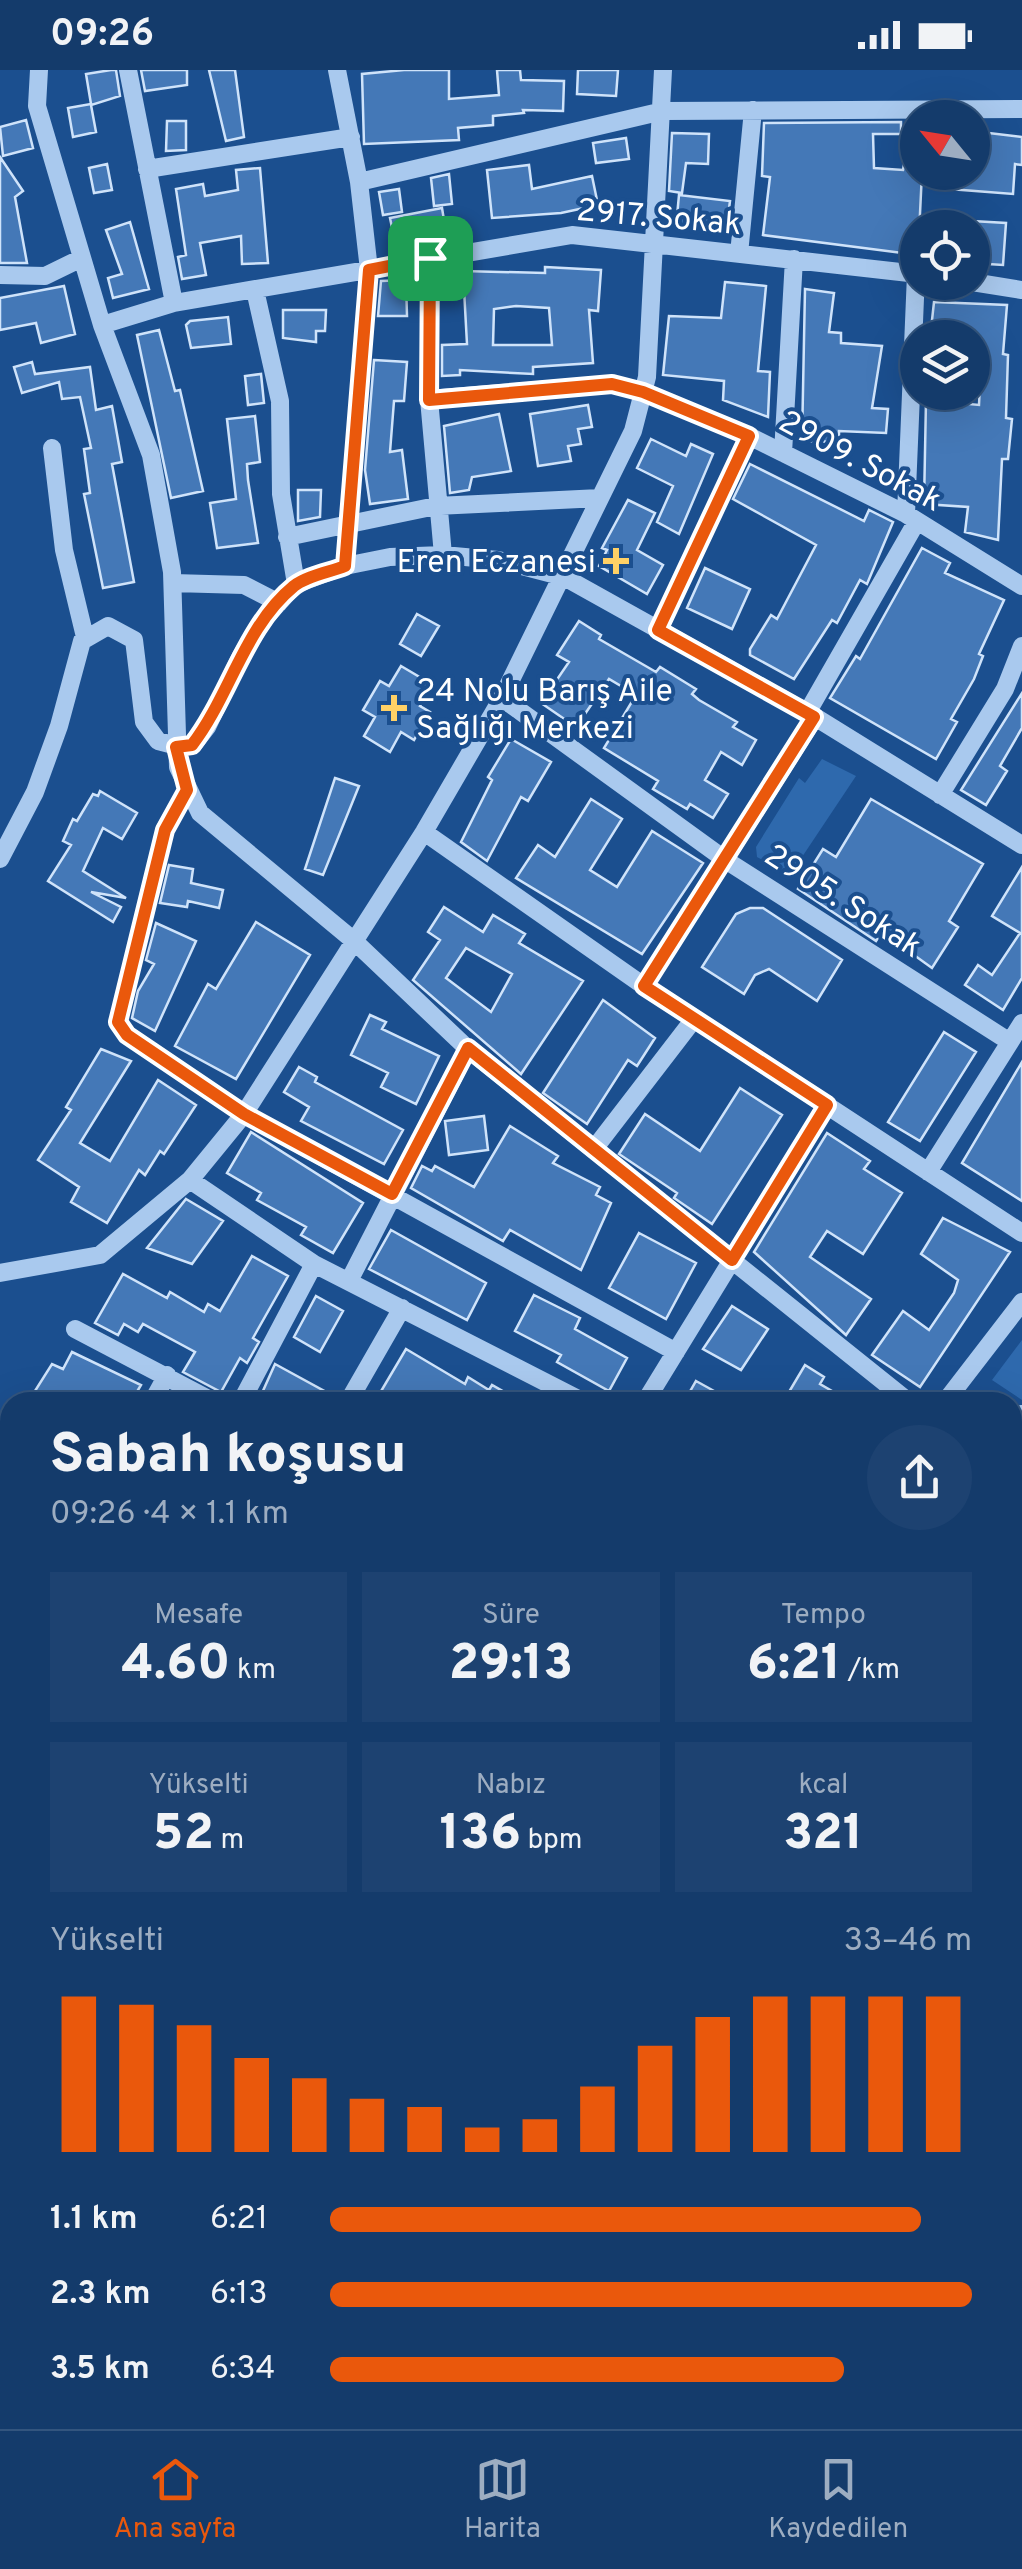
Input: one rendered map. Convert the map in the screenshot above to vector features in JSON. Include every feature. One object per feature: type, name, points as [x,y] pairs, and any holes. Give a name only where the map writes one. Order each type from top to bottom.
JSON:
[{"type":"street","points":[[39,70],[36,106],[102,326],[152,456],[172,583],[176,747],[187,790],[200,813],[353,940],[468,1048],[897,1392]]},
{"type":"street","points":[[128,70],[174,303]]},
{"type":"street","points":[[337,70],[352,137],[369,270],[345,566]]},
{"type":"street","points":[[0,1273],[100,1255],[190,1180],[244,1114],[424,832],[502,698],[633,430],[643,392],[656,244],[663,70]]},
{"type":"street","points":[[359,182],[663,111],[1022,109]]},
{"type":"street","points":[[739,254],[753,110]]},
{"type":"street","points":[[147,170],[352,137]]},
{"type":"street","name":"2917. Sokak","points":[[102,326],[174,303],[572,235],[900,272]]},
{"type":"street","points":[[0,275],[44,276],[82,258]]},
{"type":"street","points":[[430,258],[429,400],[442,555]]},
{"type":"street","points":[[783,453],[794,259]]},
{"type":"street","points":[[990,285],[1022,290]]},
{"type":"street","points":[[255,290],[280,401],[281,494],[296,584]]},
{"type":"street","points":[[644,986],[727,861],[811,715],[911,517],[916,300]]},
{"type":"street","name":"2909. Sokak","points":[[429,400],[612,384],[643,392],[749,436],[911,517],[1022,586]]},
{"type":"street","points":[[658,630],[749,436]]},
{"type":"street","points":[[0,858],[35,792],[85,637],[64,550],[52,448]]},
{"type":"street","points":[[287,537],[436,506],[600,498]]},
{"type":"street","points":[[85,637],[108,626],[134,640],[140,659],[144,722],[158,741],[176,747],[192,745],[207,726],[241,656],[296,584],[345,566],[390,557],[442,555],[498,560],[564,577],[811,715],[1022,845]]},
{"type":"street","points":[[172,583],[244,586],[279,603]]},
{"type":"street","points":[[940,795],[1005,689],[1022,646]]},
{"type":"street","name":"2905. Sokak","points":[[502,698],[727,861],[1010,1042]]},
{"type":"street","points":[[187,790],[165,830],[118,1022],[127,1035],[244,1114],[676,1352]]},
{"type":"street","points":[[424,832],[644,986],[1022,1232]]},
{"type":"street","points":[[594,1149],[694,1018]]},
{"type":"street","points":[[928,1172],[1022,1023]]},
{"type":"street","points":[[349,1281],[468,1048]]},
{"type":"street","points":[[651,1392],[827,1105]]},
{"type":"street","points":[[190,1180],[314,1264],[565,1392]]},
{"type":"street","points":[[246,1392],[314,1264]]},
{"type":"street","points":[[953,1392],[1022,1302]]},
{"type":"street","points":[[354,1392],[402,1308]]},
{"type":"street","points":[[75,1329],[196,1392]]},
{"type":"street","points":[[157,1392],[166,1375]]},
{"type":"shaded area","points":[[822,759],[856,776],[790,875],[757,857],[756,847],[799,778],[805,783]]},
{"type":"shaded area","points":[[1022,1340],[1022,1392],[1010,1392],[992,1380]]},
{"type":"building","points":[[116,70],[120,96],[91,105],[96,132],[73,137],[68,108],[91,104],[86,74]]},
{"type":"building","points":[[141,70],[187,70],[187,85],[145,91]]},
{"type":"building","points":[[209,70],[235,70],[244,137],[226,141]]},
{"type":"building","points":[[449,70],[449,99],[499,95],[497,70],[520,70],[521,80],[564,81],[563,111],[523,110],[524,113],[493,116],[493,125],[458,128],[459,140],[364,144],[362,74]]},
{"type":"building","points":[[578,70],[618,70],[616,96],[577,94]]},
{"type":"building","points":[[26,120],[33,148],[3,156],[0,127]]},
{"type":"building","points":[[167,121],[186,121],[186,150],[166,151]]},
{"type":"building","points":[[900,122],[900,134],[873,134],[874,168],[900,170],[900,190],[921,190],[920,210],[900,210],[900,253],[763,235],[770,177],[762,176],[764,123]]},
{"type":"building","points":[[672,133],[709,134],[708,164],[686,163],[682,193],[669,191]]},
{"type":"building","points":[[990,133],[1022,137],[1022,165],[1015,164],[1013,194],[963,190],[990,190]]},
{"type":"building","points":[[626,138],[629,159],[596,163],[593,143]]},
{"type":"building","points":[[0,157],[23,191],[15,197],[27,263],[0,263]]},
{"type":"building","points":[[107,164],[112,190],[94,193],[89,168]]},
{"type":"building","points":[[529,165],[532,189],[592,176],[598,205],[561,213],[492,218],[487,170]]},
{"type":"building","points":[[260,168],[268,263],[242,264],[241,236],[200,243],[206,275],[182,279],[178,257],[186,255],[176,189],[203,184],[205,196],[238,190],[236,170]]},
{"type":"building","points":[[449,174],[452,204],[434,206],[431,178]]},
{"type":"building","points":[[399,189],[402,212],[383,215],[379,192]]},
{"type":"building","points":[[679,195],[730,201],[726,232],[676,227]]},
{"type":"building","points":[[442,208],[446,232],[395,242],[390,218]]},
{"type":"building","points":[[130,222],[149,289],[113,298],[108,278],[122,274],[106,230]]},
{"type":"building","points":[[990,222],[1006,223],[1003,265],[990,264]]},
{"type":"building","points":[[545,267],[601,270],[598,311],[589,310],[593,363],[533,367],[533,374],[460,370],[460,375],[442,376],[442,345],[467,344],[463,271],[545,273]],"holes":[[[549,308],[552,345],[493,345],[494,309]]]},
{"type":"building","points":[[406,280],[407,316],[378,316],[381,281]]},
{"type":"building","points":[[725,282],[766,286],[758,371],[770,372],[768,417],[723,400],[724,381],[663,375],[669,316],[721,318]]},
{"type":"building","points":[[64,286],[75,334],[41,343],[36,323],[0,330],[0,298]]},
{"type":"building","points":[[805,289],[834,293],[829,332],[841,333],[841,343],[882,346],[872,408],[888,409],[886,433],[839,431],[839,442],[802,441]]},
{"type":"building","points":[[934,302],[1007,305],[1003,354],[1008,355],[1006,418],[1012,419],[1008,459],[1002,459],[998,540],[965,532],[968,507],[924,504],[926,410],[990,410],[990,320],[932,320]]},
{"type":"building","points":[[283,310],[326,310],[325,331],[316,331],[316,342],[283,338]]},
{"type":"building","points":[[228,317],[231,344],[191,348],[186,325],[190,321]]},
{"type":"building","points":[[159,330],[175,391],[180,390],[203,491],[171,498],[137,335]]},
{"type":"building","points":[[374,360],[407,362],[404,401],[394,401],[390,452],[402,450],[408,499],[370,504],[365,470]]},
{"type":"building","points":[[32,362],[35,374],[90,367],[96,410],[112,406],[122,462],[112,464],[134,582],[103,588],[84,494],[90,493],[84,449],[91,448],[80,397],[62,399],[59,382],[22,393],[14,367]]},
{"type":"building","points":[[261,374],[264,403],[248,405],[245,376]]},
{"type":"building","points":[[588,405],[592,427],[578,429],[581,444],[568,446],[571,461],[538,466],[530,414]]},
{"type":"building","points":[[499,414],[511,471],[472,477],[469,490],[450,493],[444,426]]},
{"type":"building","points":[[255,416],[260,462],[247,464],[258,543],[217,548],[210,503],[236,499],[227,419]]},
{"type":"building","points":[[651,439],[686,456],[691,444],[713,454],[679,534],[657,522],[673,486],[637,468]]},
{"type":"building","points":[[750,464],[864,521],[869,510],[893,522],[867,584],[860,580],[837,623],[832,620],[794,679],[750,655],[750,649],[771,615],[777,619],[816,545],[733,499]]},
{"type":"building","points":[[298,490],[321,490],[320,517],[298,521]]},
{"type":"building","points":[[628,500],[655,513],[637,550],[663,565],[647,594],[599,566],[607,550],[602,548]]},
{"type":"building","points":[[922,548],[950,563],[945,573],[1004,600],[979,654],[983,656],[974,679],[951,719],[957,722],[936,759],[830,698],[856,656],[860,659]]},
{"type":"building","points":[[705,568],[750,589],[732,629],[687,608]]},
{"type":"building","points":[[417,614],[439,626],[421,656],[400,644]]},
{"type":"building","points":[[579,621],[601,635],[599,639],[656,672],[660,667],[696,689],[692,694],[699,700],[737,722],[733,727],[756,740],[742,765],[721,752],[705,780],[728,794],[713,818],[690,804],[687,809],[653,789],[658,781],[604,748],[636,695],[609,679],[576,727],[541,703],[569,662],[557,655]]},
{"type":"building","name":"24 Nolu Barış Aile Sağlığı Merkezi","points":[[401,666],[433,685],[420,706],[430,712],[414,740],[401,732],[390,752],[364,736],[375,717],[363,710],[380,681],[389,686]]},
{"type":"building","points":[[1022,693],[1022,728],[1000,766],[1007,771],[986,805],[961,790]]},
{"type":"building","points":[[511,739],[551,762],[528,801],[521,797],[487,861],[461,842],[492,780],[488,777]]},
{"type":"building","points":[[335,778],[359,786],[323,875],[305,869]]},
{"type":"building","points":[[100,791],[137,813],[122,839],[103,828],[83,871],[126,898],[91,892],[121,907],[113,922],[48,881],[71,845],[63,841],[73,819],[77,821],[93,794],[98,796]]},
{"type":"building","points":[[591,799],[622,819],[590,870],[617,887],[652,831],[703,863],[642,954],[516,878],[538,845],[555,857]]},
{"type":"building","points":[[871,799],[983,864],[949,921],[958,927],[932,968],[882,932],[876,941],[798,889],[823,849],[836,857]]},
{"type":"building","points":[[169,865],[193,869],[191,883],[223,890],[219,908],[188,901],[187,907],[160,903]]},
{"type":"building","points":[[1022,867],[1022,978],[1003,1010],[965,985],[978,965],[992,975],[1020,933],[992,916]]},
{"type":"building","points":[[444,907],[483,932],[493,915],[525,934],[519,943],[583,981],[521,1074],[413,980],[440,940],[428,932]],"holes":[[[466,948],[512,974],[491,1012],[446,978]]]},
{"type":"building","points":[[763,908],[842,960],[817,1001],[769,969],[755,975],[744,994],[702,967],[736,914]]},
{"type":"building","points":[[256,922],[310,955],[236,1079],[175,1046],[208,984],[216,989]]},
{"type":"building","points":[[156,923],[196,941],[155,1031],[132,1018],[138,991],[154,964],[146,960]]},
{"type":"building","points":[[603,1000],[655,1038],[637,1066],[628,1060],[587,1124],[543,1093]]},
{"type":"building","points":[[370,1015],[386,1022],[382,1029],[439,1056],[416,1104],[381,1087],[388,1073],[351,1055]]},
{"type":"building","points":[[944,1032],[976,1052],[920,1141],[888,1122]]},
{"type":"building","points":[[101,1049],[131,1061],[80,1143],[110,1161],[158,1080],[196,1105],[164,1154],[160,1151],[145,1175],[139,1170],[107,1223],[71,1202],[79,1187],[38,1160],[71,1110],[66,1107]]},
{"type":"building","points":[[1022,1062],[1022,1201],[962,1163]]},
{"type":"building","points":[[299,1067],[317,1077],[315,1082],[403,1130],[384,1164],[301,1121],[309,1107],[284,1092]]},
{"type":"building","points":[[740,1088],[782,1115],[712,1224],[674,1198],[677,1193],[619,1154],[645,1114],[700,1151]]},
{"type":"building","points":[[484,1116],[488,1150],[449,1155],[445,1121]]},
{"type":"building","points":[[510,1126],[558,1156],[553,1163],[600,1187],[596,1195],[611,1203],[581,1270],[510,1230],[503,1241],[411,1188],[422,1166],[432,1171],[435,1166],[474,1187]]},
{"type":"building","points":[[251,1132],[363,1203],[333,1253],[301,1235],[306,1227],[257,1200],[261,1193],[227,1173]]},
{"type":"building","points":[[827,1133],[870,1161],[864,1169],[902,1193],[863,1254],[827,1231],[810,1257],[871,1299],[846,1335],[754,1252]]},
{"type":"building","points":[[186,1199],[223,1221],[192,1264],[147,1248]]},
{"type":"building","points":[[943,1218],[1010,1252],[920,1387],[872,1355],[903,1311],[929,1330],[954,1293],[958,1280],[921,1254]]},
{"type":"building","points":[[391,1230],[486,1283],[467,1320],[369,1269]]},
{"type":"building","points":[[639,1233],[696,1263],[666,1319],[609,1288]]},
{"type":"building","points":[[252,1256],[288,1276],[253,1338],[259,1342],[247,1363],[240,1358],[221,1392],[183,1372],[195,1352],[143,1324],[138,1332],[124,1324],[118,1335],[95,1323],[123,1274],[167,1298],[170,1292],[204,1312],[208,1304],[220,1311]]},
{"type":"building","points":[[534,1295],[580,1318],[575,1329],[627,1358],[609,1391],[557,1362],[561,1355],[515,1331]]},
{"type":"building","points":[[316,1296],[343,1311],[320,1352],[294,1337]]},
{"type":"building","points":[[732,1306],[768,1329],[741,1370],[703,1349]]},
{"type":"building","points":[[406,1349],[465,1384],[468,1377],[489,1390],[492,1385],[504,1392],[381,1392]]},
{"type":"building","points":[[72,1352],[141,1385],[137,1392],[34,1392],[52,1364],[63,1369]]},
{"type":"building","points":[[275,1364],[326,1392],[262,1392]]},
{"type":"building","points":[[805,1365],[824,1377],[820,1384],[834,1392],[789,1392]]},
{"type":"building","points":[[696,1381],[716,1392],[690,1392]]},
{"type":"place","name":"Eren Eczanesi","points":[[616,561]]},
{"type":"place","name":"24 Nolu Barış Aile Sağlığı Merkezi","points":[[394,708]]},
{"type":"route","points":[[430,258],[429,400],[612,384],[643,392],[749,436],[658,630],[814,717],[727,861],[644,986],[827,1105],[732,1260],[468,1048],[392,1194],[244,1114],[127,1035],[118,1022],[165,830],[187,790],[178,768],[176,747],[192,745],[207,726],[241,656],[264,620],[296,584],[345,566],[369,270],[430,258]]}]
